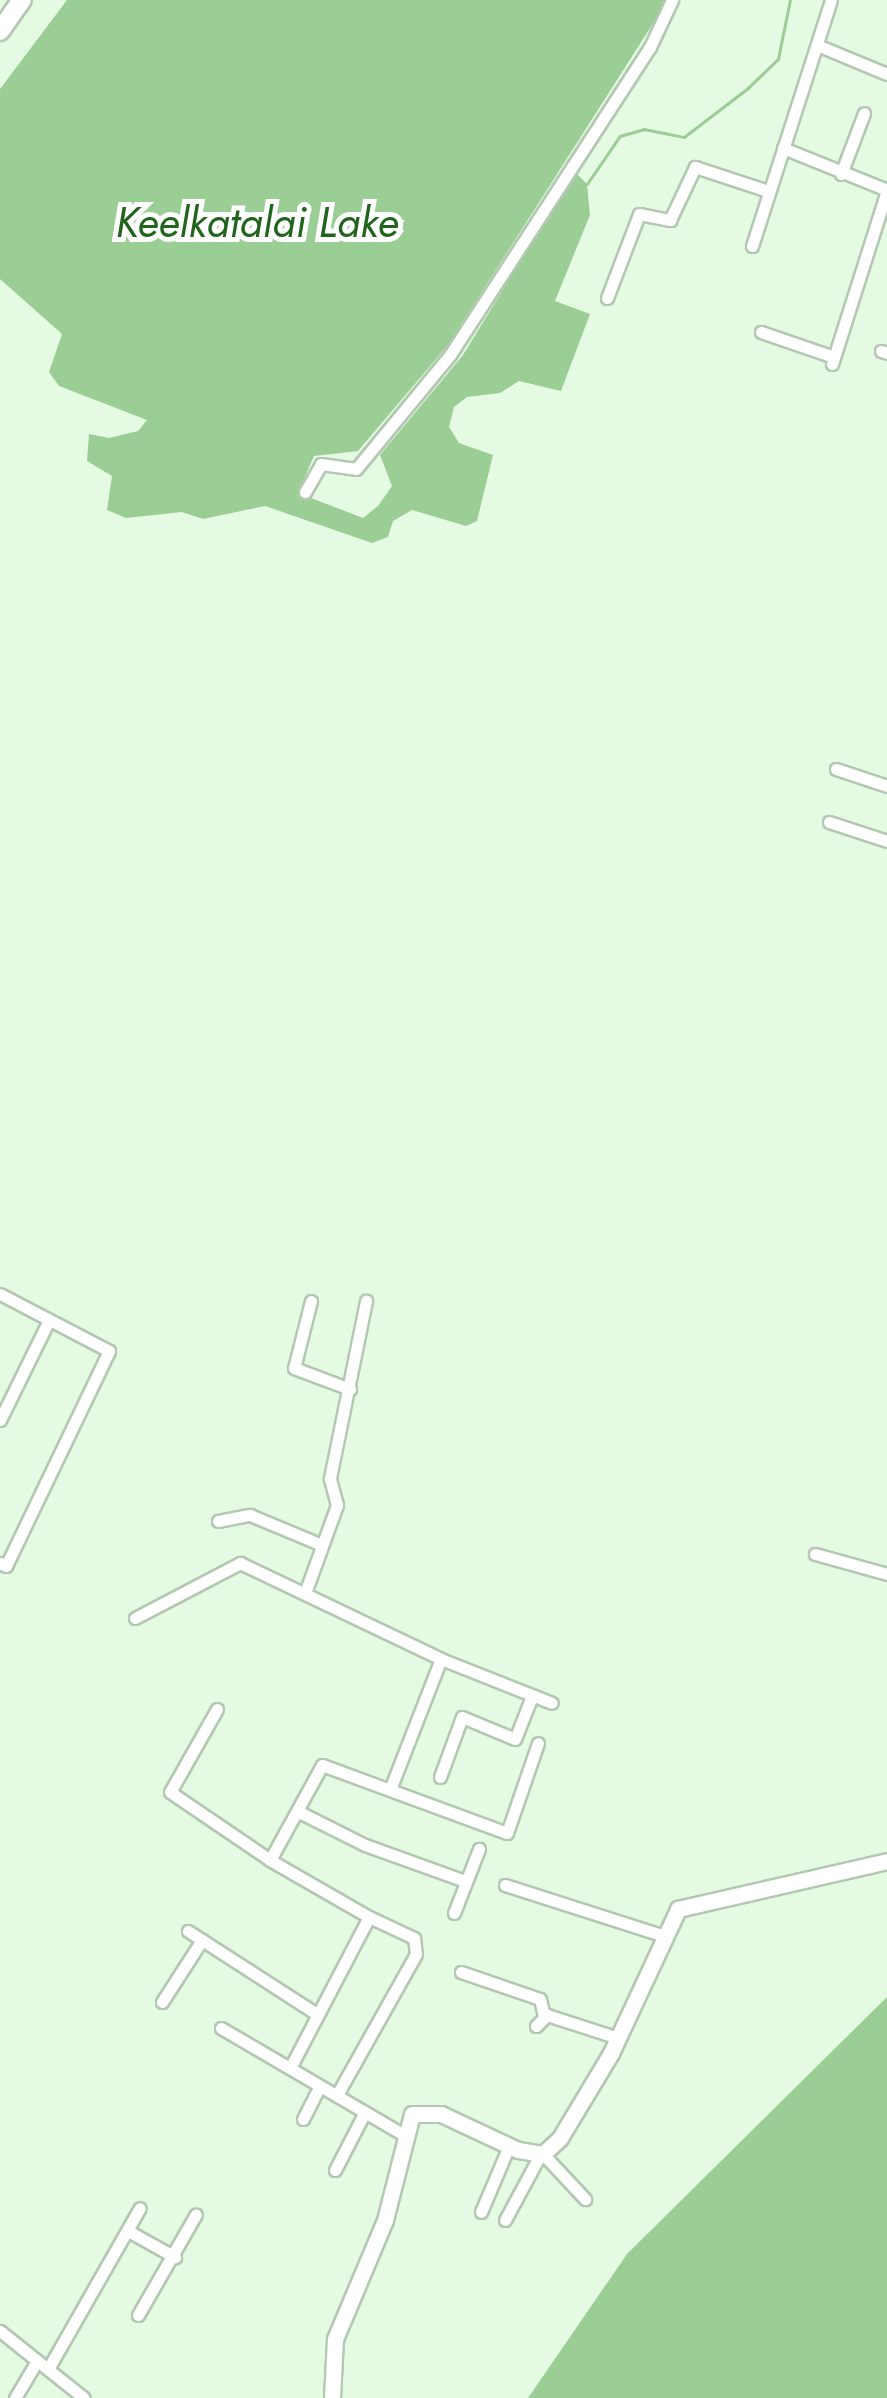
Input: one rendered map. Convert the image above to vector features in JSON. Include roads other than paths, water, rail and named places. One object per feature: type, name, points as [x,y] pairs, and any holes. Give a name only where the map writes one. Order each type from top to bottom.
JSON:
[{"type":"main road","points":[[0,16],[12,0]]},
{"type":"main road","points":[[0,31],[22,0]]},
{"type":"street","points":[[306,492],[320,464],[356,469],[434,377],[664,26],[672,0]]},
{"type":"street","points":[[752,246],[831,0]]},
{"type":"street","points":[[816,44],[887,74]]},
{"type":"street","points":[[841,174],[864,113]]},
{"type":"street","points":[[761,332],[833,360],[887,190],[783,148]]},
{"type":"street","points":[[607,298],[639,214],[670,220],[695,167],[768,191]]},
{"type":"street","points":[[836,770],[887,786]]},
{"type":"street","points":[[829,822],[887,841]]},
{"type":"street","points":[[0,1294],[108,1351],[3,1564]]},
{"type":"street","points":[[311,1301],[296,1372],[350,1389]]},
{"type":"street","points":[[305,1593],[338,1499],[330,1478],[366,1301]]},
{"type":"street","points":[[0,1420],[49,1320]]},
{"type":"street","points":[[218,1520],[250,1516],[322,1545]]},
{"type":"street","points":[[815,1554],[887,1574]]},
{"type":"street","points":[[135,1618],[228,1564],[251,1566],[441,1659],[552,1703]]},
{"type":"street","points":[[391,1787],[441,1659]]},
{"type":"street","points":[[440,1778],[462,1717],[515,1739],[532,1696]]},
{"type":"street","points":[[217,1709],[170,1792],[270,1860],[414,1938],[416,1954],[337,2095]]},
{"type":"street","points":[[270,1860],[322,1765],[391,1787],[507,1833],[538,1744]]},
{"type":"street","points":[[299,1812],[365,1846],[465,1881]]},
{"type":"street","points":[[454,1913],[479,1849]]},
{"type":"street","points":[[506,2220],[541,2155],[560,2138],[618,2038],[662,1935],[678,1909],[887,1860]]},
{"type":"street","points":[[505,1885],[662,1935]]},
{"type":"street","points":[[290,2068],[369,1917]]},
{"type":"street","points":[[188,1930],[317,2014]]},
{"type":"street","points":[[162,2002],[202,1940]]},
{"type":"street","points":[[461,1972],[540,1999],[540,2021],[618,2038]]},
{"type":"street","points":[[222,2028],[406,2136]]},
{"type":"street","points":[[304,2119],[320,2086]]},
{"type":"street","points":[[332,2398],[335,2338],[385,2220],[412,2114],[423,2110],[541,2155],[586,2198]]},
{"type":"street","points":[[335,2170],[365,2112]]},
{"type":"street","points":[[481,2212],[509,2146]]},
{"type":"street","points":[[16,2398],[43,2365],[140,2208]]},
{"type":"street","points":[[138,2315],[196,2214]]},
{"type":"street","points":[[128,2230],[174,2257]]},
{"type":"street","points":[[0,2331],[84,2398]]},
{"type":"water","name":"Keelkatalai Lake","points":[[67,0],[668,0],[448,345],[358,451],[314,456],[298,493],[363,518],[378,506],[392,486],[380,455],[463,355],[575,172],[587,184],[590,215],[555,301],[590,314],[561,391],[519,381],[500,393],[467,397],[454,407],[449,427],[459,443],[493,455],[477,521],[466,526],[412,510],[393,521],[388,537],[372,543],[265,506],[203,519],[182,512],[126,518],[107,510],[112,476],[87,461],[89,434],[109,438],[138,431],[147,420],[59,386],[49,372],[62,334],[0,279],[0,89]]},
{"type":"water","points":[[887,1997],[887,2398],[528,2398],[627,2254]]},
{"type":"waterway","points":[[587,184],[620,136],[644,129],[684,137],[748,88],[778,59],[790,0]]}]
